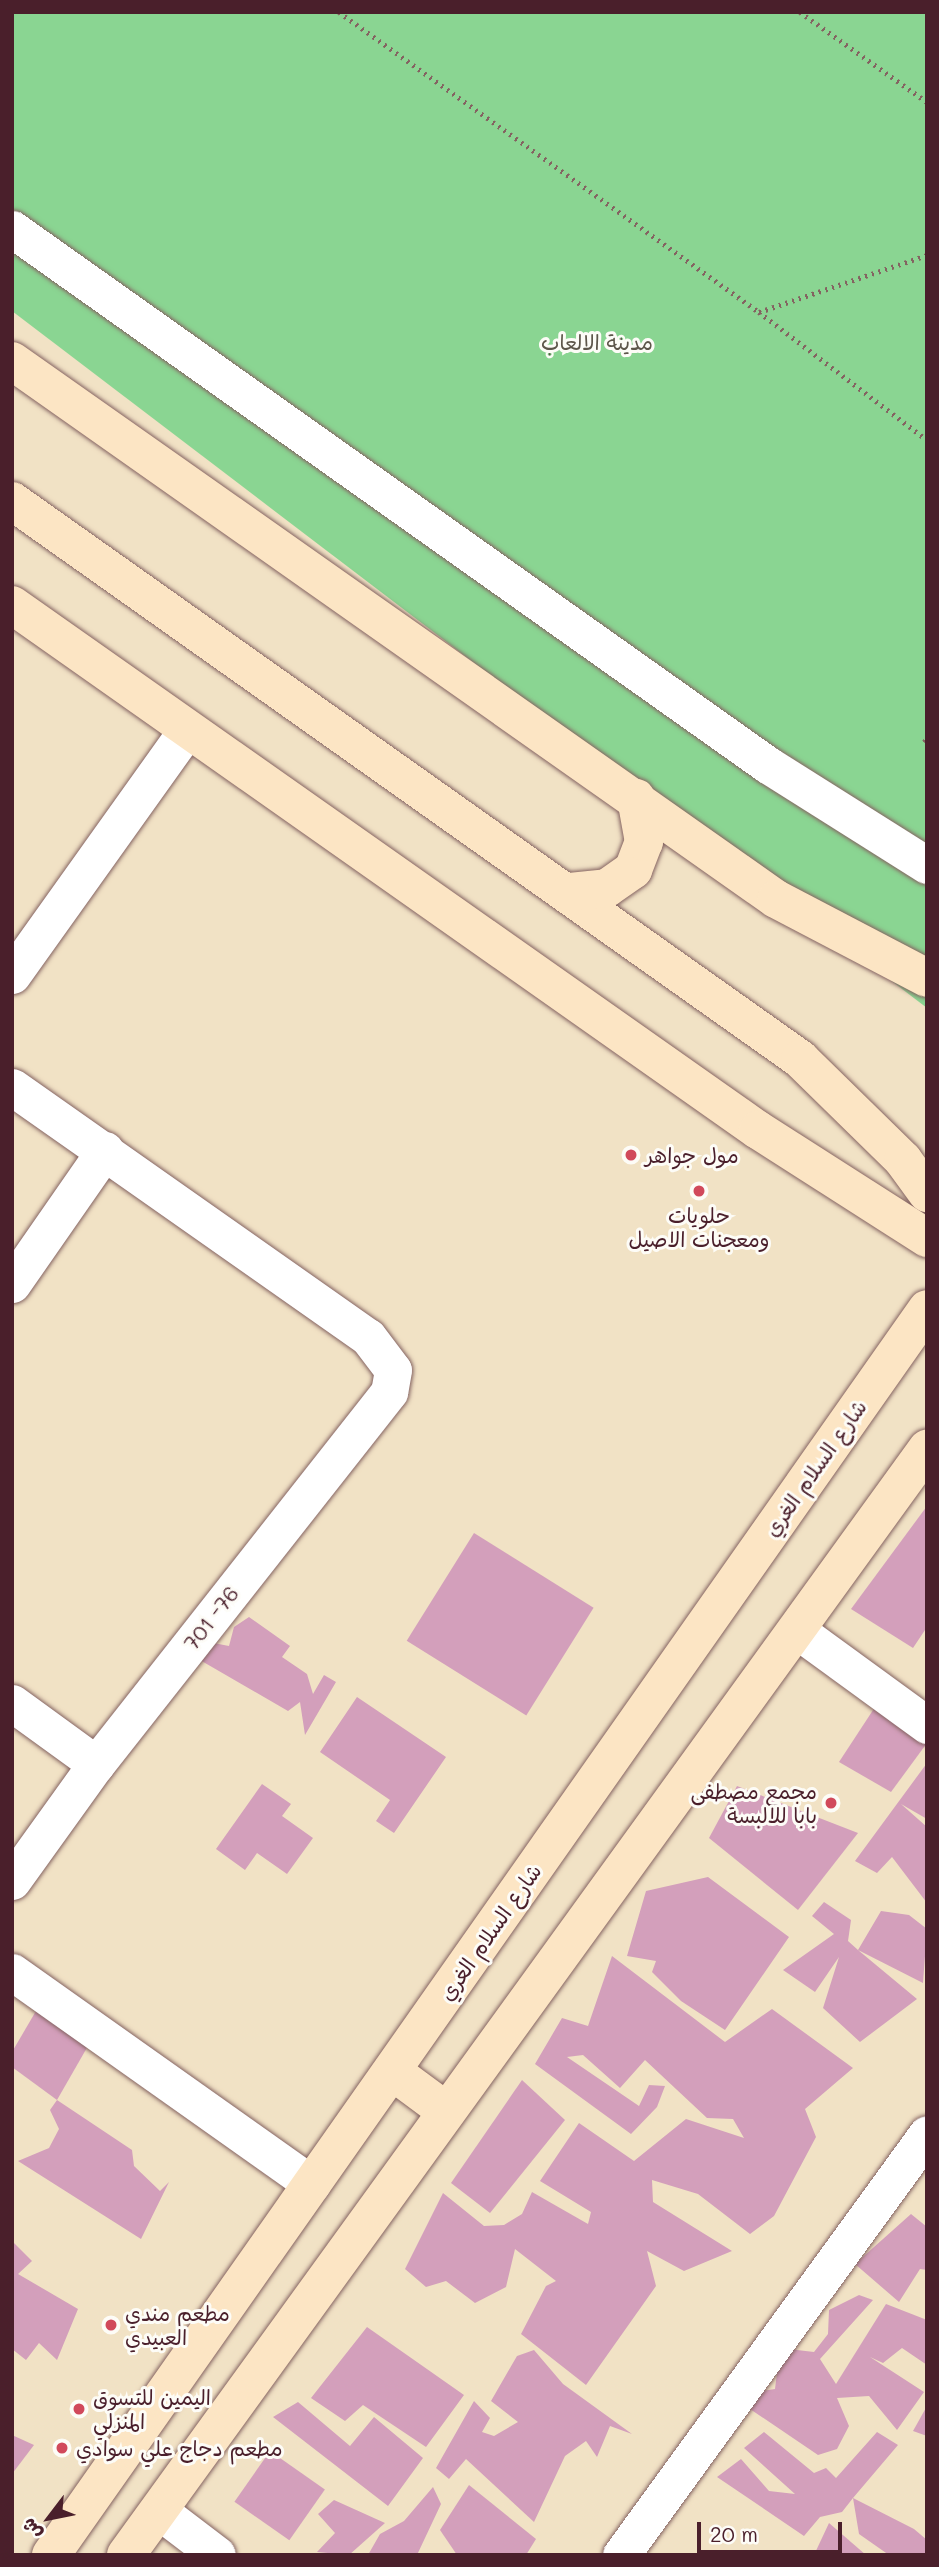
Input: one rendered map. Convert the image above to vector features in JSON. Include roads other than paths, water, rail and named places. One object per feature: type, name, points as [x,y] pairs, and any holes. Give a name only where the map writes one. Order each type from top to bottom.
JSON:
[{"type":"street","points":[[12,229],[768,765],[927,865]]},
{"type":"street","points":[[12,362],[636,797],[776,899],[927,978]]},
{"type":"street","points":[[12,501],[570,892],[800,1059],[903,1160],[927,1193]]},
{"type":"street","points":[[12,605],[758,1130],[927,1238]]},
{"type":"street","points":[[12,975],[187,730]]},
{"type":"street","points":[[570,892],[607,888],[633,870],[644,842],[636,797]]},
{"type":"street","points":[[12,1087],[105,1150],[12,1284]]},
{"type":"street","name":"701 -76","points":[[12,1881],[96,1764],[389,1392],[393,1370],[385,1352],[105,1150]]},
{"type":"street","name":"شارع السلام الغري","points":[[51,2555],[927,1309]]},
{"type":"street","points":[[125,2555],[798,1631],[927,1449]]},
{"type":"street","points":[[798,1631],[927,1725]]},
{"type":"street","points":[[12,1703],[96,1764]]},
{"type":"street","points":[[12,1972],[312,2185]]},
{"type":"street","points":[[392,2071],[446,2111]]},
{"type":"street","points":[[621,2555],[927,2134]]},
{"type":"street","points":[[158,2510],[217,2555]]},
{"type":"place","name":"مول جواهر","points":[[631,1155]]},
{"type":"place","name":"حلويات ومعجنات الاصيل","points":[[699,1191]]},
{"type":"place","name":"مجمع مصطفى بابا للالبسة","points":[[831,1803]]},
{"type":"place","name":"مطعم مندي العبيدي","points":[[111,2325]]},
{"type":"place","name":"اليمين للتسوق المنزلي","points":[[79,2409]]},
{"type":"place","name":"مطعم دجاج علي سوادي","points":[[62,2448]]},
{"type":"park label","name":"مدينة الالعاب","points":[[597,342]]}]
